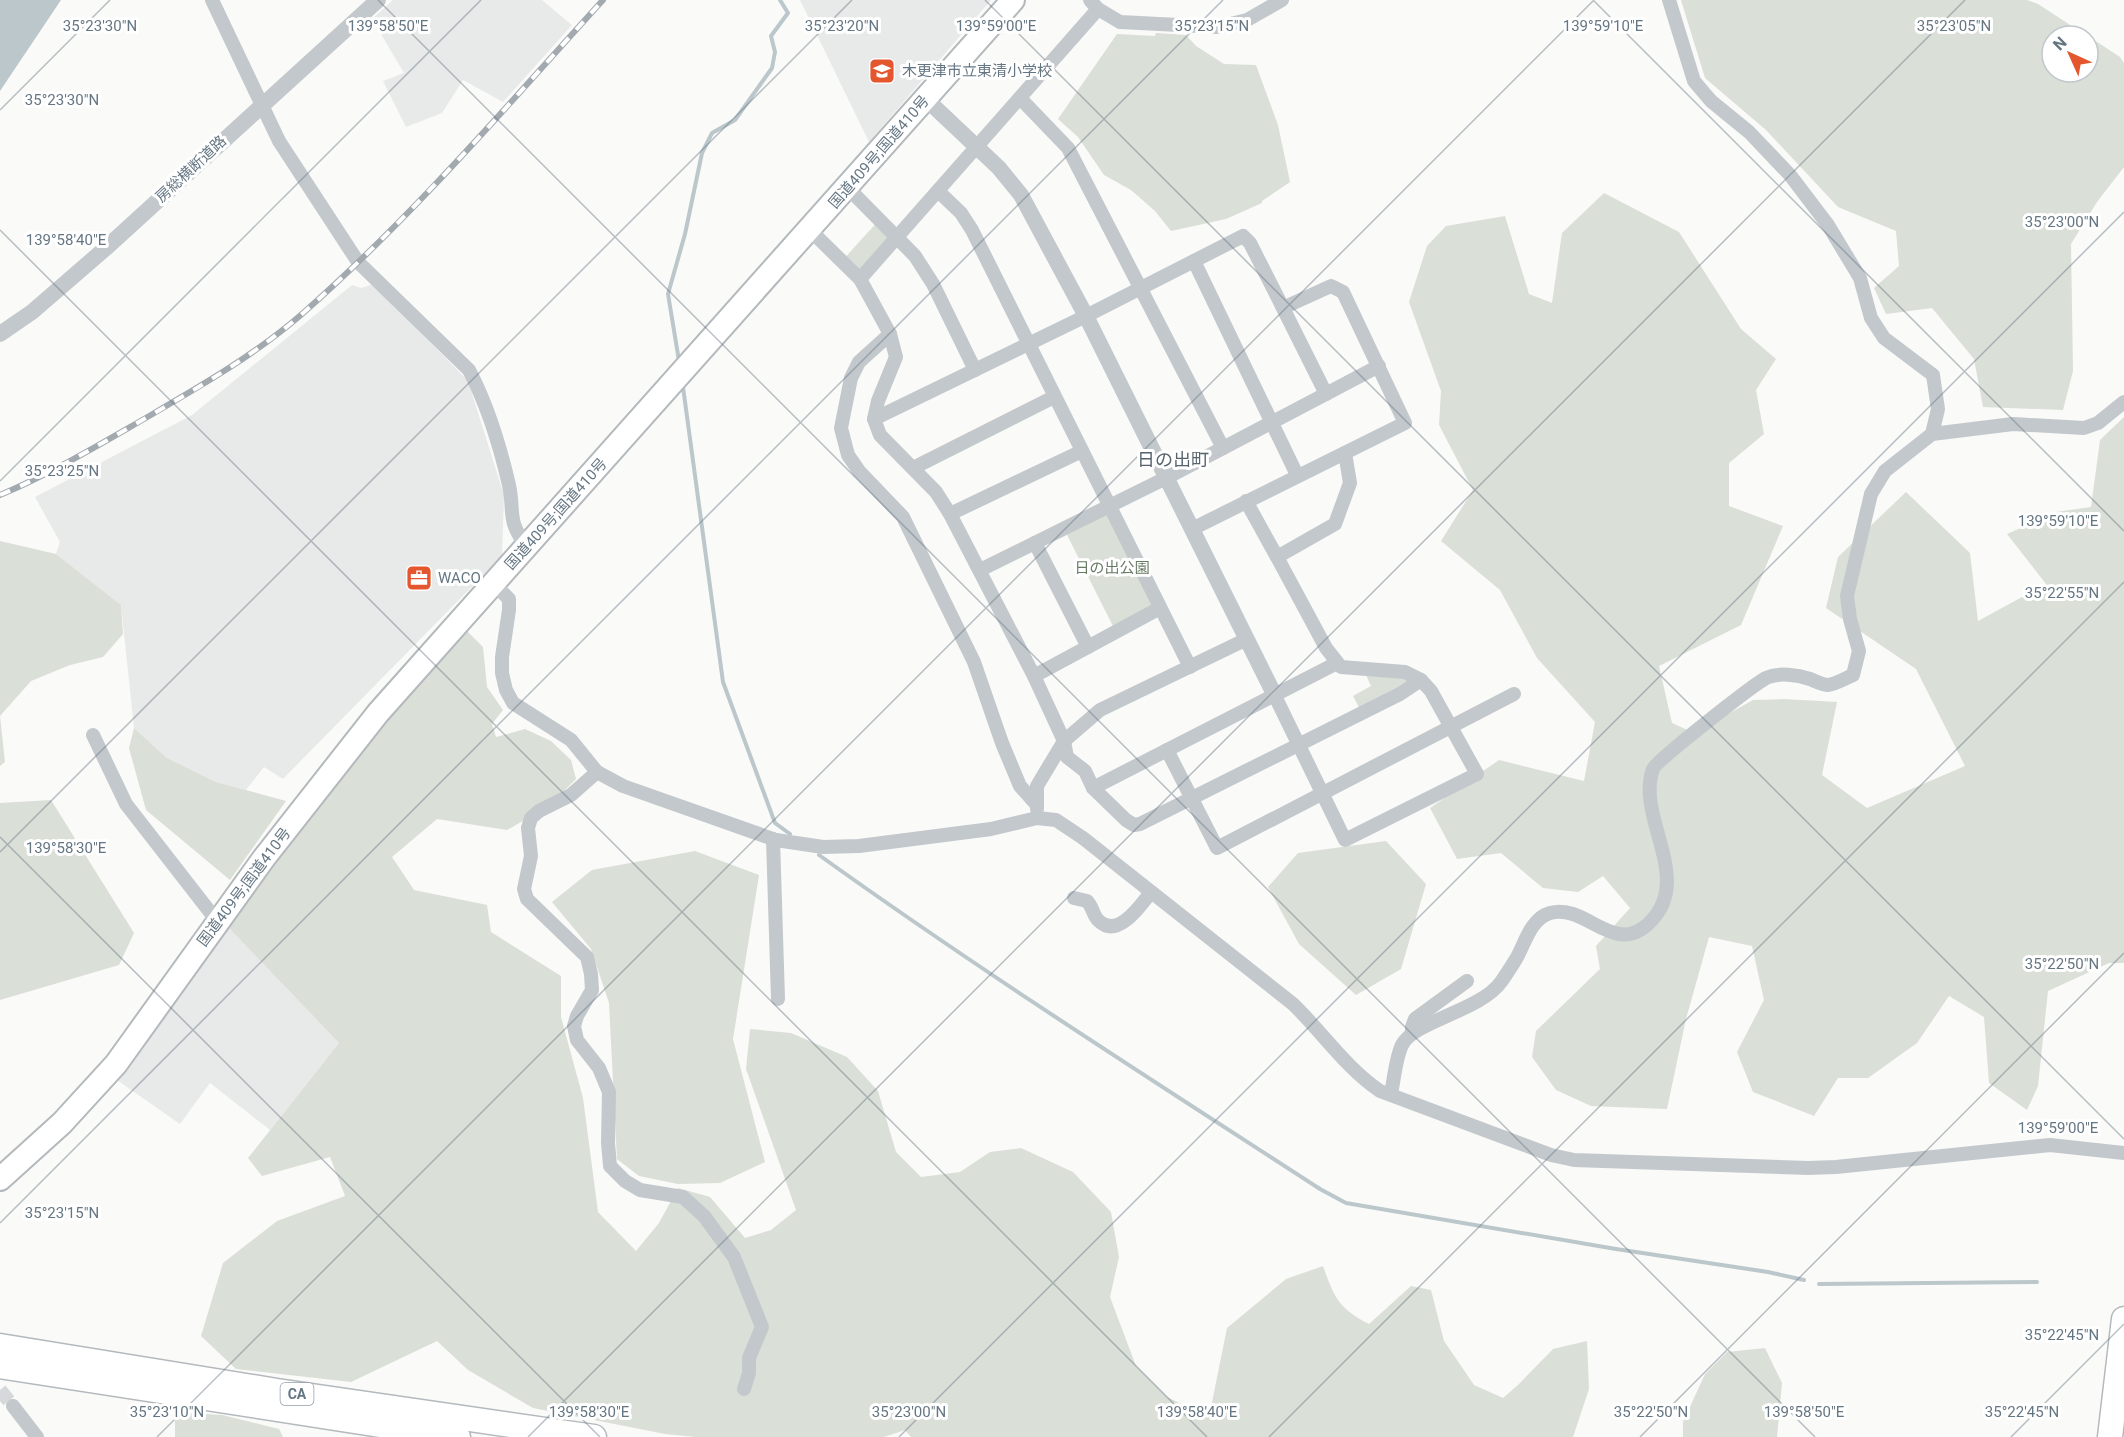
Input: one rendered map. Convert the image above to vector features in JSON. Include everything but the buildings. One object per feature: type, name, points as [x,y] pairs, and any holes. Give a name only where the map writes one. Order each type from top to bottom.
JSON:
[{"type":"highway","name":"国道409号;国道410号","points":[[0,1179],[62,1123],[116,1064],[264,858],[378,713],[1013,0]]},
{"type":"highway","points":[[2111,1429],[2124,1319]]},
{"type":"highway","name":"CA","points":[[0,1346],[277,1391],[594,1437]]},
{"type":"highway","name":"CA","points":[[0,1366],[458,1437]]},
{"type":"street","points":[[212,0],[279,141],[358,262],[469,370],[481,393],[495,434],[510,488],[513,526],[527,547]]},
{"type":"street","name":"房総横断道路","points":[[0,334],[32,312],[106,247],[378,0]]},
{"type":"street","points":[[860,279],[1020,98],[1094,5],[1120,22],[1218,27],[1247,21],[1282,0]]},
{"type":"street","points":[[1669,0],[1694,81],[1711,101],[1749,132],[1790,175],[1828,225],[1860,278],[1871,318],[1884,338],[1933,375],[1938,409],[1932,434]]},
{"type":"street","points":[[1020,98],[1068,148],[1223,448]]},
{"type":"street","points":[[926,99],[999,168],[1021,195],[1086,316],[1345,840],[1477,774],[1431,691],[1421,680],[1405,672],[1341,667],[1337,663],[1326,648],[1246,501]]},
{"type":"street","points":[[847,188],[915,256],[933,284],[975,370]]},
{"type":"street","points":[[938,191],[961,213],[972,230],[1190,667]]},
{"type":"street","points":[[810,230],[860,279],[890,334],[896,357],[878,401],[874,419],[880,435],[936,492],[980,570],[1034,676],[1064,741],[1067,757],[1085,771],[1093,788],[1126,820],[1134,825],[1140,824],[1400,694],[1421,680]]},
{"type":"street","points":[[874,419],[1141,289],[1243,236],[1250,243],[1326,394]]},
{"type":"street","points":[[1194,261],[1297,475]]},
{"type":"street","points":[[1192,528],[1405,423],[1344,292],[1331,286],[1287,306],[1282,306]]},
{"type":"street","points":[[890,334],[859,362],[851,378],[841,428],[848,455],[859,471],[903,517],[974,662],[1002,743],[1020,786],[1037,811],[1068,826],[1293,1004],[1316,1026],[1357,1073],[1380,1091],[1551,1155],[1592,1161],[1808,1168],[2050,1145],[2124,1153]]},
{"type":"street","points":[[980,570],[1166,478],[1379,366]]},
{"type":"street","points":[[913,468],[1054,397]]},
{"type":"street","points":[[1391,1094],[1402,1044],[1412,1034],[1486,997],[1499,985],[1517,958],[1529,931],[1540,919],[1550,913],[1569,912],[1611,932],[1628,936],[1648,924],[1663,903],[1667,882],[1665,859],[1650,803],[1650,781],[1654,766],[1717,714],[1767,678],[1778,675],[1800,676],[1827,685],[1853,675],[1859,651],[1850,619],[1847,596],[1872,494],[1885,471],[1932,434],[2013,424],[2084,428],[2098,423],[2124,402]]},
{"type":"street","points":[[950,514],[1082,451]]},
{"type":"street","points":[[1276,557],[1335,524],[1350,483],[1345,453]]},
{"type":"street","points":[[1035,543],[1088,647]]},
{"type":"street","points":[[494,584],[509,599],[502,673],[506,690],[513,703],[571,740],[597,772],[623,786],[773,839],[823,847],[860,846],[991,830],[1037,811]]},
{"type":"street","points":[[1034,676],[1160,608]]},
{"type":"street","points":[[1037,811],[1037,786],[1064,741],[1100,710],[1247,639]]},
{"type":"street","points":[[1093,788],[1337,663]]},
{"type":"street","points":[[1167,750],[1217,848],[1514,694]]},
{"type":"street","points":[[93,735],[126,804],[217,921]]},
{"type":"street","points":[[597,772],[570,795],[538,811],[531,818],[528,828],[531,856],[524,889],[526,899],[587,957],[591,974],[591,990],[574,1026],[577,1040],[599,1068],[609,1092],[610,1166],[624,1181],[640,1190],[684,1197],[704,1216],[734,1257],[762,1327],[749,1358],[749,1373],[744,1389]]},
{"type":"street","points":[[773,839],[778,999]]},
{"type":"street","points":[[1074,898],[1087,901],[1096,919],[1104,926],[1111,927],[1132,916],[1151,892]]},
{"type":"street","points":[[1412,1034],[1415,1019],[1467,981]]},
{"type":"street","points":[[13,1406],[37,1437]]},
{"type":"shaded area","points":[[0,0],[61,0],[0,91]]},
{"type":"shaded area","points":[[393,0],[542,0],[572,25],[503,102],[463,80],[442,113],[406,127],[383,81],[404,73],[372,19]]},
{"type":"shaded area","name":"木更津市立東清小学校","points":[[800,0],[991,0],[869,142]]},
{"type":"shaded area","points":[[374,284],[468,381],[504,495],[502,556],[283,779],[264,767],[246,790],[216,782],[167,758],[134,728],[121,605],[56,554],[60,542],[35,497],[192,415],[352,285],[361,288]]},
{"type":"shaded area","points":[[227,926],[339,1043],[270,1130],[210,1083],[180,1124],[117,1080]]},
{"type":"green space","points":[[1681,0],[2027,0],[2038,4],[2069,24],[2040,24],[2040,84],[2100,84],[2100,44],[2120,57],[2124,63],[2124,167],[2097,202],[2071,244],[2073,371],[2063,410],[1983,407],[1974,359],[1932,308],[1886,314],[1874,288],[1899,266],[1896,231],[1838,207],[1766,130],[1705,78]]},
{"type":"green space","points":[[1156,33],[1186,35],[1196,46],[1224,64],[1256,65],[1278,125],[1290,182],[1262,203],[1226,219],[1171,231],[1155,211],[1131,190],[1104,175],[1078,137],[1058,119],[1117,34],[1155,36]]},
{"type":"green space","points":[[1604,193],[1679,232],[1741,329],[1776,359],[1756,390],[1764,434],[1729,463],[1729,506],[1783,526],[1741,625],[1659,666],[1672,723],[1694,733],[1753,700],[1837,702],[1822,775],[1867,808],[1965,766],[1916,669],[1826,608],[1838,557],[1906,492],[1970,553],[1978,621],[2046,584],[2007,534],[2056,512],[2091,507],[2100,440],[2124,417],[2124,963],[2109,963],[2048,991],[2038,1086],[2027,1110],[1989,1083],[1984,1017],[1949,996],[1917,1043],[1868,1078],[1838,1078],[1814,1116],[1753,1092],[1737,1052],[1764,1000],[1752,946],[1709,937],[1686,1019],[1667,1109],[1591,1106],[1556,1090],[1532,1057],[1536,1031],[1600,969],[1596,946],[1630,908],[1603,876],[1578,892],[1543,888],[1501,853],[1457,859],[1430,808],[1499,760],[1584,781],[1595,722],[1537,658],[1500,590],[1441,541],[1473,490],[1439,425],[1441,391],[1409,302],[1427,246],[1446,226],[1505,216],[1529,294],[1552,303],[1562,233]]},
{"type":"green space","points":[[880,219],[898,237],[860,279],[842,261]]},
{"type":"green space","name":"日の出公園","points":[[1109,506],[1160,608],[1116,632],[1064,529]]},
{"type":"green space","points":[[0,541],[56,554],[121,605],[123,634],[103,657],[70,665],[31,681],[0,716]]},
{"type":"green space","points":[[467,631],[483,647],[487,687],[503,710],[492,724],[496,737],[525,729],[551,741],[571,760],[576,779],[562,793],[561,799],[507,830],[437,819],[392,857],[414,890],[487,905],[491,932],[561,976],[561,1017],[583,1098],[598,1212],[636,1251],[659,1223],[678,1188],[710,1197],[745,1238],[771,1230],[796,1210],[746,1069],[750,1029],[791,1033],[847,1057],[878,1091],[896,1152],[921,1177],[960,1172],[990,1152],[1021,1148],[1073,1172],[1111,1212],[1119,1257],[1110,1297],[1136,1366],[1167,1397],[1209,1417],[1227,1328],[1286,1279],[1323,1266],[1338,1301],[1350,1313],[1369,1324],[1411,1286],[1431,1290],[1444,1341],[1474,1385],[1503,1398],[1553,1349],[1587,1341],[1589,1389],[1573,1437],[911,1437],[905,1430],[884,1437],[695,1437],[665,1434],[533,1408],[468,1370],[437,1341],[351,1382],[236,1369],[201,1336],[223,1263],[277,1221],[345,1196],[330,1157],[262,1176],[248,1158],[339,1043],[227,926],[316,804],[458,635]]},
{"type":"green space","points":[[1363,668],[1421,680],[1362,713],[1353,696],[1371,686]]},
{"type":"green space","points":[[0,716],[5,762],[0,766]]},
{"type":"green space","points":[[134,728],[167,758],[216,782],[286,801],[230,880],[146,810],[129,748]]},
{"type":"green space","points":[[51,800],[134,933],[119,965],[0,1000],[0,803]]},
{"type":"green space","points":[[1386,841],[1426,884],[1401,969],[1356,995],[1299,944],[1268,887],[1298,853]]},
{"type":"green space","points":[[695,851],[759,875],[733,1039],[765,1162],[720,1183],[678,1184],[639,1176],[617,1159],[609,1003],[591,949],[552,902],[592,870]]},
{"type":"green space","points":[[1765,1348],[1782,1383],[1777,1437],[1683,1437],[1683,1422],[1705,1374],[1727,1352]]},
{"type":"green space","points":[[175,1412],[222,1415],[279,1429],[283,1437],[175,1437]]},
{"type":"waterway","points":[[679,361],[668,294],[685,234],[702,153],[712,133],[735,120],[772,68],[775,52],[771,36],[788,13],[780,0]]},
{"type":"waterway","points":[[683,387],[723,682],[775,823],[790,834]]},
{"type":"waterway","points":[[819,855],[1068,1025],[1320,1189],[1346,1203],[1616,1249],[1768,1272],[1804,1280]]},
{"type":"waterway","points":[[1819,1284],[2037,1282]]},
{"type":"tunnel","points":[[0,1390],[13,1406]]},
{"type":"railway","points":[[0,495],[73,459],[165,407],[226,370],[284,329],[342,277],[420,201],[603,0]]},
{"type":"place","name":"木更津市立東清小学校","points":[[882,71]]},
{"type":"place","name":"WACO","points":[[419,578]]},
{"type":"district","name":"日の出町","points":[[1173,459]]}]
